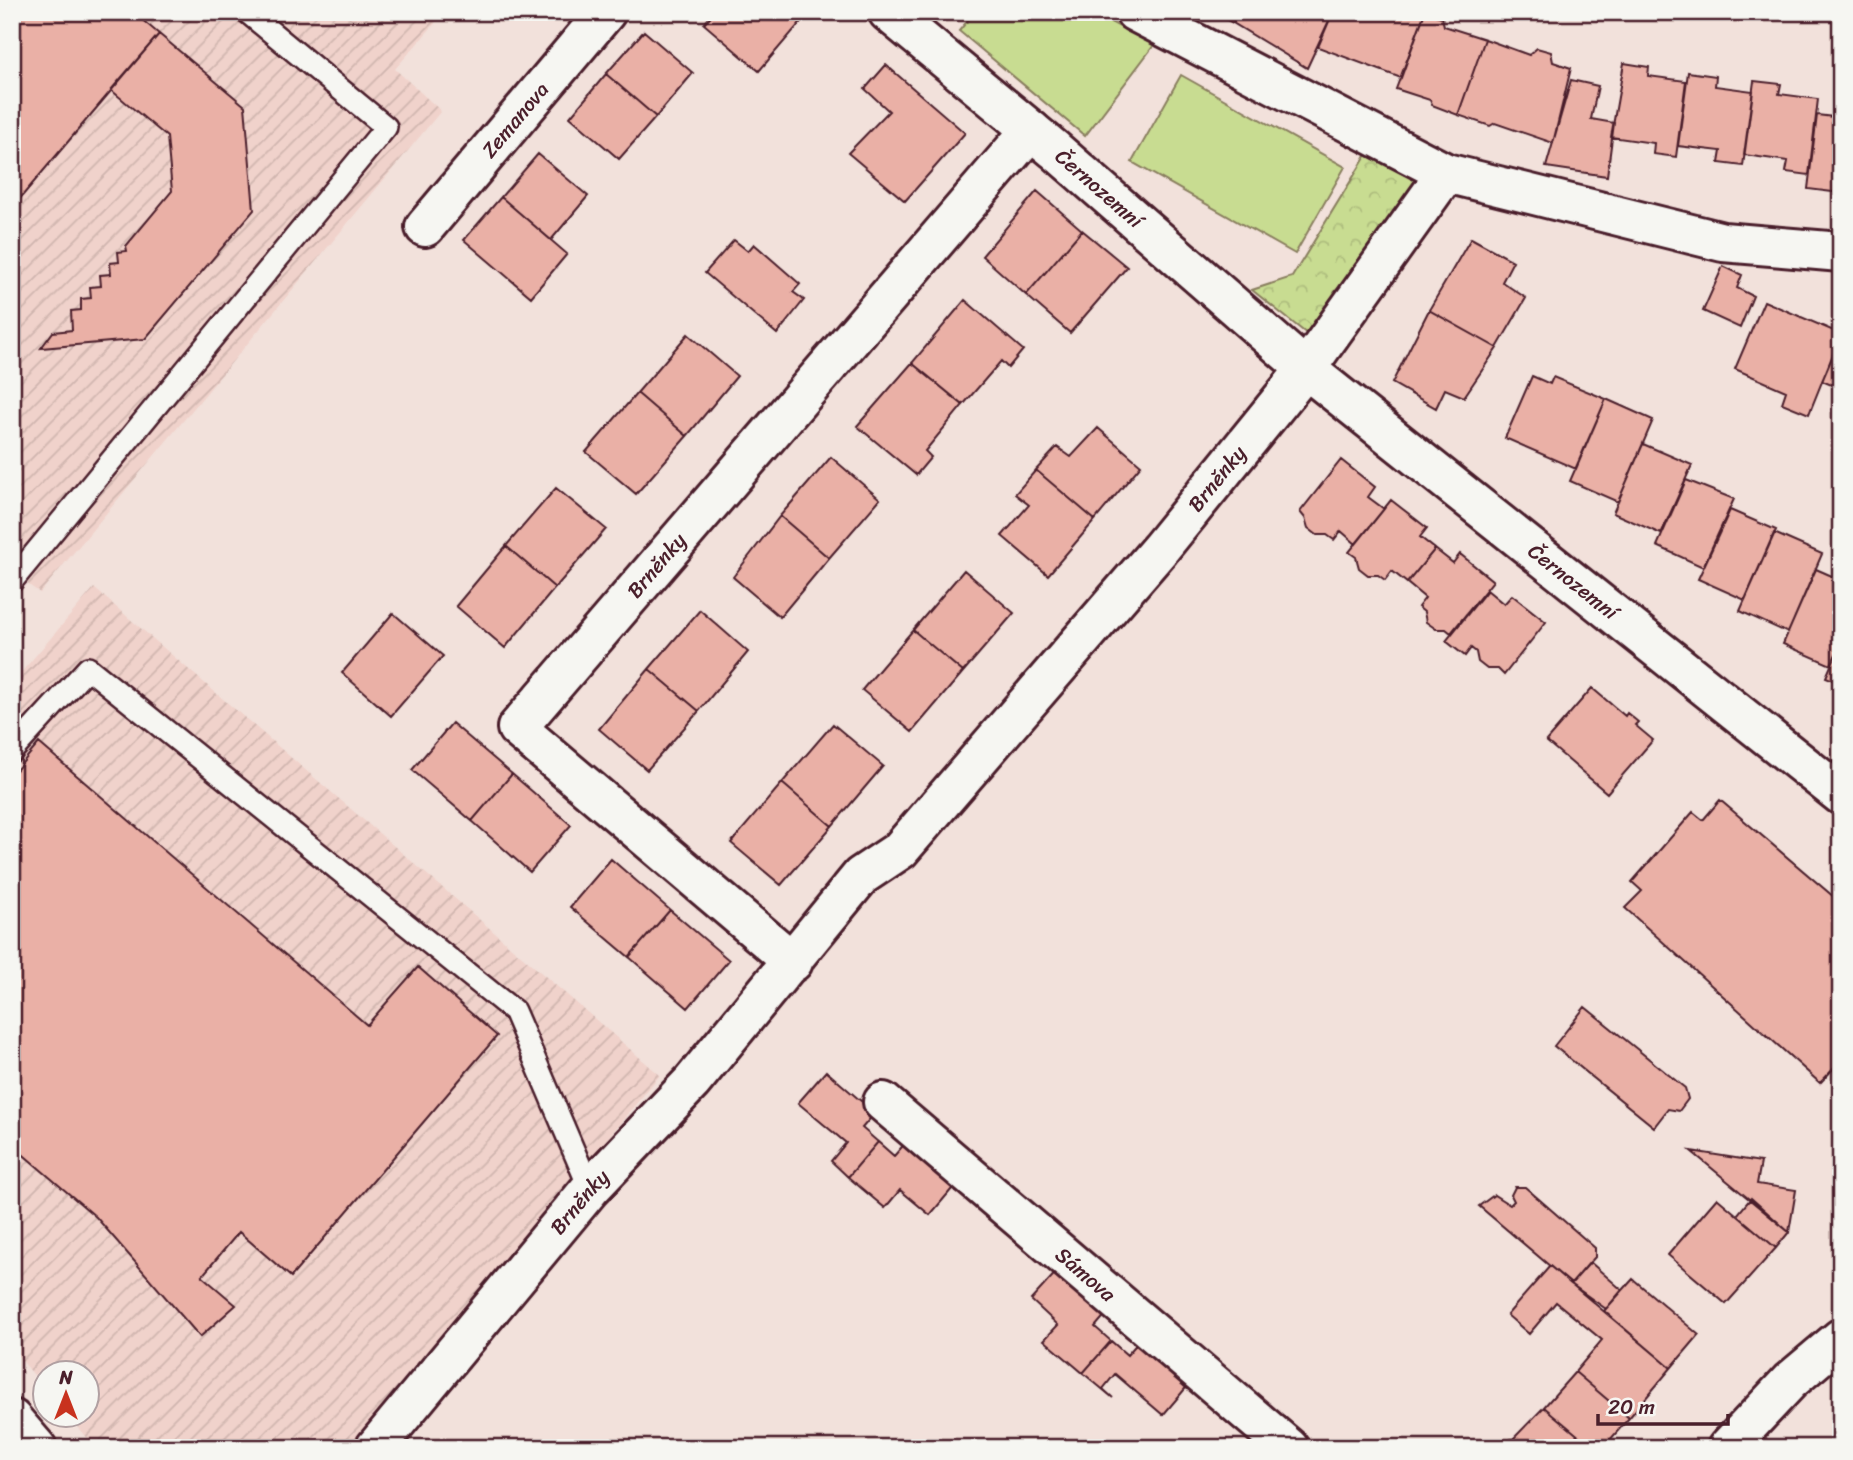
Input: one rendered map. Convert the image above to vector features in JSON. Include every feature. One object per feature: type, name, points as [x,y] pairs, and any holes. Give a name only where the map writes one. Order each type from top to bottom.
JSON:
[{"type":"street","name":"Zemanova","points":[[425,227],[606,12]]},
{"type":"street","name":"Černozemní","points":[[888,12],[1031,131],[1306,369],[1841,795]]},
{"type":"street","points":[[1135,12],[1446,173],[1723,242],[1841,252]]},
{"type":"street","name":"Brněnky","points":[[793,962],[517,728],[1031,131]]},
{"type":"street","points":[[1306,369],[1446,173]]},
{"type":"street","name":"Brněnky","points":[[375,1448],[590,1189],[692,1082],[861,876],[900,850],[993,743],[1160,549],[1306,369]]},
{"type":"street","name":"Sámova","points":[[883,1102],[1289,1448]]},
{"type":"street","points":[[1727,1448],[1790,1381],[1841,1338]]},
{"type":"street","points":[[12,1419],[37,1448]]},
{"type":"lane","points":[[12,581],[386,127],[247,12]]},
{"type":"lane","points":[[12,751],[88,668],[514,1011],[590,1189]]},
{"type":"shaded area","points":[[12,12],[445,12],[395,69],[441,111],[40,593],[12,573]]},
{"type":"shaded area","points":[[94,588],[660,1075],[351,1448],[96,1448],[79,1428],[102,1428],[102,1358],[32,1358],[32,1373],[12,1349],[12,683]]},
{"type":"green space","points":[[975,12],[1092,12],[1154,45],[1085,136],[959,31]]},
{"type":"green space","points":[[1181,75],[1345,167],[1295,254],[1132,162]]},
{"type":"green space","points":[[1371,148],[1419,178],[1322,346],[1252,290],[1292,277]]},
{"type":"building","points":[[12,12],[133,12],[159,34],[12,208]]},
{"type":"building","points":[[714,12],[801,12],[806,16],[759,71],[704,24]]},
{"type":"building","points":[[1212,12],[1237,12],[1233,23]]},
{"type":"building","points":[[1237,12],[1333,12],[1307,68],[1233,23]]},
{"type":"building","points":[[1333,12],[1425,12],[1401,78],[1318,47]]},
{"type":"building","points":[[1425,12],[1442,17],[1444,26],[1485,39],[1458,115],[1432,105],[1430,100],[1396,89]]},
{"type":"building","points":[[644,31],[693,73],[656,117],[606,74]]},
{"type":"building","points":[[159,34],[245,106],[254,210],[145,339],[41,348],[53,332],[72,330],[71,311],[81,310],[81,299],[91,298],[90,287],[101,286],[100,275],[111,274],[110,263],[119,262],[118,252],[127,251],[126,246],[172,191],[167,137],[111,90]]},
{"type":"building","points":[[1485,39],[1529,55],[1537,48],[1551,52],[1553,62],[1571,68],[1553,143],[1495,123],[1490,126],[1458,115]]},
{"type":"building","points":[[1624,63],[1649,67],[1648,76],[1686,81],[1676,157],[1653,154],[1654,143],[1611,137]]},
{"type":"building","points":[[886,65],[965,133],[905,201],[848,153],[889,111],[865,89]]},
{"type":"building","points":[[1688,72],[1716,76],[1715,86],[1753,91],[1743,166],[1719,163],[1721,151],[1678,146]]},
{"type":"building","points":[[606,74],[656,117],[619,159],[570,117]]},
{"type":"building","points":[[1571,80],[1598,86],[1591,119],[1614,123],[1607,176],[1546,167]]},
{"type":"building","points":[[1754,81],[1781,84],[1779,94],[1818,99],[1809,175],[1786,172],[1788,161],[1744,155]]},
{"type":"building","points":[[1817,115],[1841,118],[1841,193],[1808,189]]},
{"type":"building","points":[[538,154],[588,196],[551,240],[501,197]]},
{"type":"building","points":[[1037,191],[1082,230],[1026,295],[982,256]]},
{"type":"building","points":[[501,197],[567,254],[531,297],[464,240]]},
{"type":"building","points":[[1082,230],[1127,267],[1070,333],[1026,295]]},
{"type":"building","points":[[1471,238],[1513,261],[1502,282],[1526,298],[1497,348],[1429,310]]},
{"type":"building","points":[[734,240],[748,251],[754,244],[800,284],[793,292],[804,300],[777,334],[705,273]]},
{"type":"building","points":[[1723,266],[1742,275],[1737,288],[1753,296],[1740,328],[1703,311]]},
{"type":"building","points":[[965,300],[1023,350],[1008,368],[1001,361],[963,405],[912,363]]},
{"type":"building","points":[[1764,301],[1841,334],[1809,414],[1782,403],[1786,391],[1735,369]]},
{"type":"building","points":[[1429,310],[1497,348],[1464,397],[1445,389],[1436,408],[1392,383]]},
{"type":"building","points":[[688,334],[737,376],[687,436],[637,393]]},
{"type":"building","points":[[1841,337],[1841,389],[1822,381]]},
{"type":"building","points":[[912,363],[963,405],[925,451],[931,457],[916,475],[857,426]]},
{"type":"building","points":[[1532,376],[1550,384],[1553,377],[1606,399],[1576,469],[1505,438]]},
{"type":"building","points":[[637,393],[687,436],[636,494],[586,452]]},
{"type":"building","points":[[1606,399],[1653,420],[1618,502],[1570,481]]},
{"type":"building","points":[[1098,428],[1141,465],[1095,520],[1036,470],[1057,447],[1071,457]]},
{"type":"building","points":[[1643,444],[1692,465],[1661,534],[1613,513]]},
{"type":"building","points":[[831,457],[880,499],[829,558],[780,516]]},
{"type":"building","points":[[1341,460],[1375,487],[1368,497],[1384,509],[1356,544],[1341,531],[1334,540],[1327,535],[1317,535],[1308,528],[1300,512]]},
{"type":"building","points":[[1036,470],[1095,520],[1048,575],[1002,536],[1029,505],[1015,494]]},
{"type":"building","points":[[1686,480],[1734,499],[1703,567],[1657,546]]},
{"type":"building","points":[[556,488],[606,529],[555,588],[506,546]]},
{"type":"building","points":[[1391,500],[1427,528],[1420,537],[1435,549],[1407,583],[1392,571],[1385,580],[1378,575],[1368,575],[1359,568],[1356,557],[1349,552]]},
{"type":"building","points":[[1730,510],[1776,530],[1745,600],[1698,579]]},
{"type":"building","points":[[780,516],[829,558],[780,617],[733,577]]},
{"type":"building","points":[[1774,533],[1822,554],[1788,633],[1740,611]]},
{"type":"building","points":[[506,546],[555,588],[505,648],[456,606]]},
{"type":"building","points":[[1435,549],[1453,563],[1460,554],[1493,581],[1451,633],[1446,629],[1436,629],[1426,622],[1424,612],[1418,607],[1425,598],[1407,583]]},
{"type":"building","points":[[1816,569],[1841,580],[1841,643],[1831,665],[1783,644]]},
{"type":"building","points":[[964,570],[1014,613],[963,672],[913,630]]},
{"type":"building","points":[[1487,590],[1504,604],[1512,595],[1546,622],[1504,675],[1498,669],[1487,669],[1478,662],[1476,652],[1471,648],[1465,656],[1446,641]]},
{"type":"building","points":[[700,610],[748,652],[699,711],[649,669]]},
{"type":"building","points":[[393,613],[443,656],[391,716],[342,673]]},
{"type":"building","points":[[913,630],[963,672],[912,732],[862,690]]},
{"type":"building","points":[[1841,643],[1841,683],[1826,677]]},
{"type":"building","points":[[649,669],[699,711],[647,770],[599,729]]},
{"type":"building","points":[[1592,688],[1625,716],[1627,713],[1638,722],[1635,725],[1653,740],[1607,793],[1546,741]]},
{"type":"building","points":[[452,723],[512,774],[472,821],[412,770]]},
{"type":"building","points":[[833,724],[883,766],[832,826],[782,783]]},
{"type":"building","points":[[39,743],[367,1025],[418,967],[497,1036],[291,1277],[239,1232],[202,1276],[236,1305],[200,1337],[96,1217],[12,1145],[12,775]]},
{"type":"building","points":[[512,774],[571,825],[530,872],[472,821]]},
{"type":"building","points":[[782,783],[832,826],[781,885],[731,843]]},
{"type":"building","points":[[1720,800],[1841,903],[1841,1070],[1836,1066],[1820,1083],[1625,908],[1642,891],[1632,882],[1693,812],[1703,820]]},
{"type":"building","points":[[611,859],[670,910],[629,957],[570,907]]},
{"type":"building","points":[[670,910],[729,960],[688,1008],[629,957]]},
{"type":"building","points":[[1585,1007],[1685,1088],[1688,1099],[1679,1111],[1668,1109],[1654,1127],[1554,1046]]},
{"type":"building","points":[[826,1071],[875,1113],[862,1128],[878,1142],[848,1177],[831,1161],[846,1143],[798,1103]]},
{"type":"building","points":[[907,1141],[957,1183],[930,1215],[900,1190],[885,1208],[848,1177],[878,1142],[894,1156]]},
{"type":"building","points":[[1691,1151],[1761,1162],[1757,1184],[1796,1190],[1789,1232]]},
{"type":"building","points":[[1515,1187],[1525,1187],[1595,1248],[1595,1257],[1571,1284],[1479,1206],[1494,1195],[1510,1205],[1514,1201],[1511,1195]]},
{"type":"building","points":[[1717,1198],[1776,1248],[1726,1304],[1668,1255]]},
{"type":"building","points":[[1751,1198],[1789,1232],[1776,1248],[1737,1215]]},
{"type":"building","points":[[1590,1262],[1622,1290],[1606,1309],[1571,1284]]},
{"type":"building","points":[[1550,1266],[1671,1368],[1629,1418],[1575,1372],[1602,1340],[1556,1302],[1529,1334],[1507,1315]]},
{"type":"building","points":[[1059,1269],[1107,1313],[1095,1327],[1111,1341],[1083,1373],[1044,1340],[1058,1325],[1031,1300]]},
{"type":"building","points":[[1633,1279],[1699,1335],[1671,1368],[1604,1311]]},
{"type":"building","points":[[1140,1340],[1190,1383],[1163,1415],[1115,1374],[1103,1389],[1113,1398],[1083,1373],[1111,1341],[1127,1355]]},
{"type":"building","points":[[1575,1372],[1629,1418],[1603,1448],[1593,1448],[1544,1407]]},
{"type":"building","points":[[1544,1407],[1593,1448],[1523,1448],[1513,1439]]},
{"type":"building","points":[[1513,1439],[1523,1448],[1503,1448]]}]
